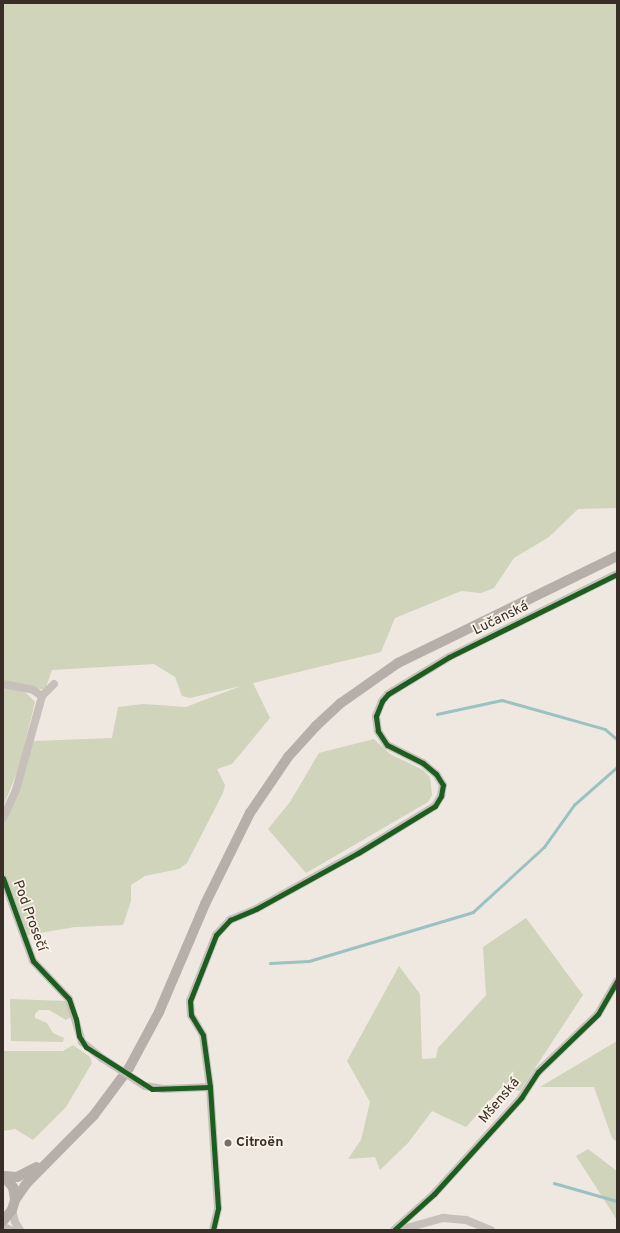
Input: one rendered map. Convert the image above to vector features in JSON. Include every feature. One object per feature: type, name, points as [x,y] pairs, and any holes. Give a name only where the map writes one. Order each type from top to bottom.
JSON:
[{"type":"main road","points":[[3,1221],[14,1205],[22,1188],[94,1115],[129,1068],[159,1012],[205,904],[250,813],[288,757],[316,726],[341,703],[398,663],[617,556]]},
{"type":"main road","points":[[4,1176],[14,1178],[26,1174],[55,1155]]},
{"type":"main road","points":[[4,1176],[12,1187],[14,1205]]},
{"type":"street","name":"Lučanská","points":[[213,1230],[218,1208],[210,1087],[203,1035],[190,1008],[192,990],[216,935],[224,925],[283,894],[426,813],[435,806],[441,796],[443,785],[436,774],[423,763],[387,745],[378,731],[376,716],[385,697],[397,688],[449,657],[617,574]]},
{"type":"street","points":[[3,684],[33,690],[42,696]]},
{"type":"street","points":[[3,818],[16,790],[42,696],[54,684]]},
{"type":"street","name":"Pod Prosečí","points":[[3,878],[33,961],[69,1000],[82,1042],[102,1058],[145,1086],[164,1089],[210,1087]]},
{"type":"street","name":"Mšenská","points":[[394,1230],[434,1194],[521,1098],[538,1072],[598,1014],[617,982]]},
{"type":"street","points":[[14,1205],[14,1222],[20,1230]]},
{"type":"street","points":[[400,1230],[442,1218],[466,1220],[491,1230]]},
{"type":"street","points":[[3,1227],[11,1230]]},
{"type":"green space","points":[[3,3],[617,3],[617,508],[578,509],[549,537],[514,558],[494,588],[481,593],[461,591],[395,618],[381,652],[253,683],[270,718],[232,764],[217,769],[225,785],[223,793],[187,863],[179,869],[145,876],[131,885],[131,901],[123,925],[75,927],[28,935],[3,871],[3,825],[33,741],[112,738],[118,707],[144,704],[186,707],[241,686],[190,698],[182,696],[175,677],[154,664],[52,670],[45,690],[3,681]]},
{"type":"green space","points":[[3,688],[25,692],[35,702],[19,767],[3,807]]},
{"type":"green space","points":[[374,739],[390,754],[423,770],[430,777],[432,795],[428,802],[306,873],[268,829],[290,802],[319,753]]},
{"type":"green space","points":[[526,918],[583,995],[520,1091],[501,1088],[466,1127],[432,1111],[408,1143],[380,1170],[375,1157],[348,1159],[361,1140],[370,1102],[347,1061],[399,966],[420,994],[422,1059],[436,1058],[438,1048],[486,995],[483,947]]},
{"type":"green space","points":[[10,999],[66,1001],[71,1017],[66,1020],[49,1010],[39,1010],[35,1014],[35,1018],[47,1023],[53,1033],[64,1038],[63,1042],[11,1041]]},
{"type":"green space","points":[[617,1041],[617,1142],[612,1138],[594,1087],[540,1087]]},
{"type":"green space","points":[[73,1045],[90,1057],[92,1063],[66,1107],[33,1140],[15,1129],[3,1131],[3,1051],[63,1051]]},
{"type":"green space","points":[[588,1149],[617,1171],[617,1220],[576,1156]]},
{"type":"waterway","points":[[437,714],[502,700],[605,729],[617,739]]},
{"type":"waterway","points":[[270,963],[309,961],[473,912],[544,847],[574,805],[617,767]]},
{"type":"waterway","points":[[554,1183],[617,1201]]},
{"type":"cycle path","points":[[213,1230],[218,1208],[210,1087],[203,1035],[191,1015],[190,1001],[216,935],[230,920],[256,909],[358,853],[435,806],[441,796],[443,785],[436,774],[423,763],[387,745],[378,731],[376,716],[382,701],[388,694],[449,657],[617,574]]},
{"type":"cycle path","points":[[3,878],[33,961],[69,999],[76,1019],[79,1036],[86,1047],[152,1089],[210,1087]]},
{"type":"cycle path","points":[[394,1230],[434,1194],[521,1098],[538,1072],[598,1014],[617,981]]},
{"type":"place","name":"Citroën","points":[[228,1143]]}]
